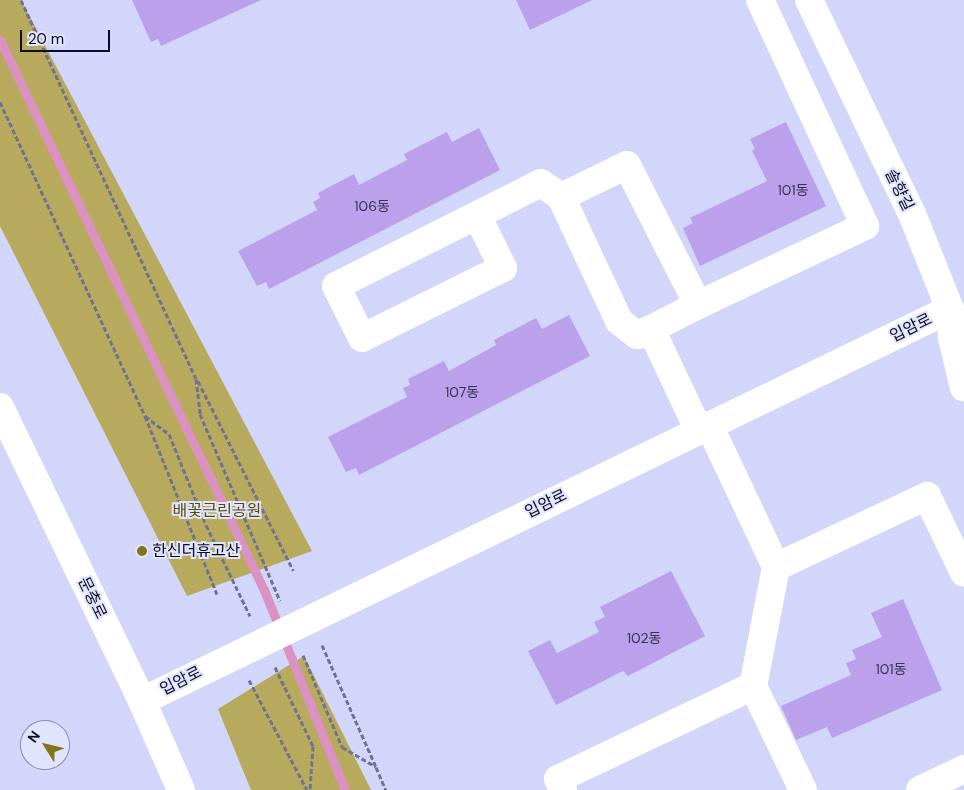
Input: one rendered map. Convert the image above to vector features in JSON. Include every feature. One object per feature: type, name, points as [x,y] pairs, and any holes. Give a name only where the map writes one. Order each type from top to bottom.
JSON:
[{"type":"street","points":[[478,217],[503,268],[362,338],[336,286],[541,184],[561,198],[619,321],[637,335],[865,226],[760,0]]},
{"type":"street","name":"솔향길","points":[[809,0],[912,214],[950,309],[952,338],[964,388]]},
{"type":"street","points":[[561,198],[627,165],[698,305]]},
{"type":"street","name":"입암로","points":[[142,701],[291,626],[950,309]]},
{"type":"street","points":[[651,329],[776,567],[753,686],[803,790]]},
{"type":"street","name":"문충로","points":[[0,407],[142,701],[181,790]]},
{"type":"street","points":[[776,567],[927,496],[964,573]]},
{"type":"street","points":[[563,790],[558,779],[753,686]]},
{"type":"street","points":[[920,790],[964,769]]},
{"type":"path","points":[[21,0],[196,379],[294,570]]},
{"type":"path","points":[[0,102],[145,416],[217,594]]},
{"type":"path","points":[[196,379],[200,414],[342,747],[376,767]]},
{"type":"path","points":[[145,416],[169,434],[206,525],[253,623]]},
{"type":"path","points":[[321,642],[386,790]]},
{"type":"path","points":[[270,658],[313,746],[309,790]]},
{"type":"path","points":[[249,679],[309,790]]},
{"type":"green space","name":"배꽃근린공원","points":[[0,0],[21,0],[312,551],[187,596],[0,226]]},
{"type":"green space","points":[[304,656],[371,790],[251,790],[218,709]]},
{"type":"building","points":[[132,0],[261,0],[161,46],[158,39],[151,42]]},
{"type":"building","points":[[516,0],[592,0],[530,30]]},
{"type":"building","points":[[786,122],[826,206],[700,266],[683,228],[693,223],[690,218],[767,181],[752,151],[755,149],[750,139]]},
{"type":"building","points":[[479,128],[500,170],[269,289],[266,282],[257,286],[238,251],[317,210],[313,202],[320,198],[318,193],[354,174],[359,185],[407,160],[404,154],[447,132],[452,142]]},
{"type":"building","points":[[569,315],[590,356],[359,475],[356,468],[346,472],[328,437],[407,397],[403,388],[410,385],[408,379],[444,361],[449,371],[496,345],[494,340],[536,318],[542,329]]},
{"type":"building","points":[[671,571],[705,636],[628,676],[623,671],[556,705],[528,651],[550,640],[557,653],[599,632],[594,622],[605,617],[600,607]]},
{"type":"building","points":[[903,599],[942,690],[832,738],[827,727],[796,740],[781,706],[851,675],[846,663],[856,659],[852,650],[882,637],[871,613]]},
{"type":"waterway","points":[[0,40],[264,590],[345,790]]},
{"type":"place","name":"한신더휴고산","points":[[142,551]]}]
